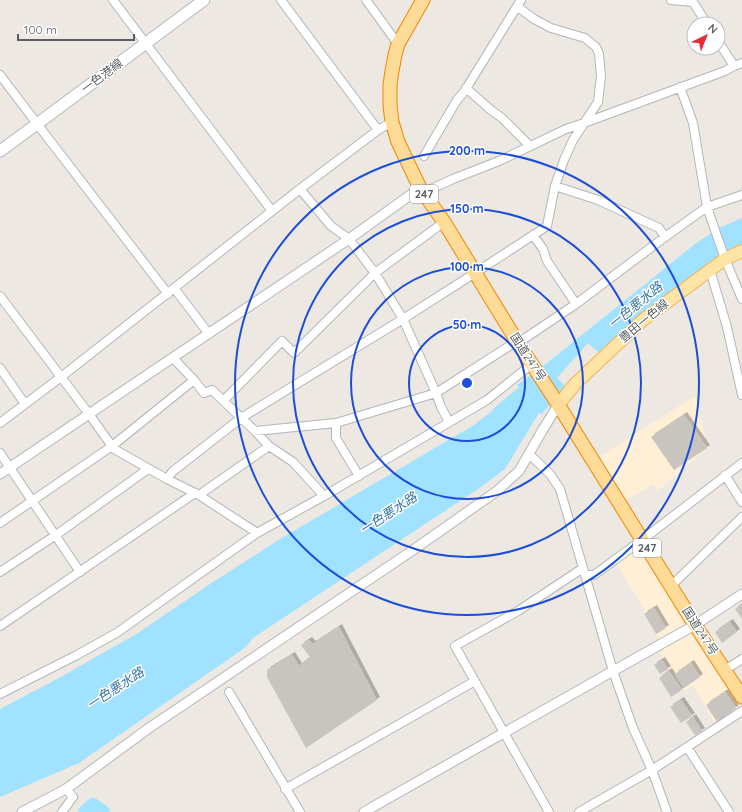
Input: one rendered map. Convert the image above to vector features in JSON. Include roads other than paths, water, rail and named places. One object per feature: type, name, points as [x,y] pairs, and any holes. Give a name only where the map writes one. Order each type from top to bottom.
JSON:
[{"type":"highway","name":"国道247号","points":[[423,0],[398,44],[392,65],[390,105],[392,122],[398,142],[420,188],[444,222],[695,626],[742,697]]},
{"type":"main road","name":"一色港線","points":[[0,151],[204,0]]},
{"type":"main road","name":"豊田一色線","points":[[556,402],[643,320],[710,270],[725,256],[742,251]]},
{"type":"street","points":[[113,0],[272,211]]},
{"type":"street","points":[[281,0],[378,130]]},
{"type":"street","points":[[366,0],[398,44]]},
{"type":"street","points":[[673,0],[693,2],[702,16]]},
{"type":"street","points":[[168,479],[172,472],[241,418],[403,319],[547,226],[555,186],[564,160],[573,140],[598,102],[601,76],[599,54],[596,47],[585,38],[551,28],[534,19],[520,3],[464,92],[457,100],[424,156]]},
{"type":"street","points":[[726,54],[734,66]]},
{"type":"street","points":[[0,474],[349,239],[420,188],[429,190],[499,161],[566,129],[725,71],[742,63]]},
{"type":"street","points":[[0,75],[37,124],[171,291],[209,334]]},
{"type":"street","points":[[680,87],[693,123],[707,207],[742,299]]},
{"type":"street","points":[[466,88],[492,112],[502,118],[530,146]]},
{"type":"street","points":[[0,422],[61,377],[272,211],[378,130],[392,122]]},
{"type":"street","points":[[555,186],[598,200],[659,228],[665,237]]},
{"type":"street","points":[[300,190],[331,226],[349,239],[376,273],[403,319],[449,422]]},
{"type":"street","points":[[255,430],[336,423],[436,393],[576,304],[707,207],[742,195]]},
{"type":"street","points":[[224,400],[282,341],[294,353],[376,273],[444,222]]},
{"type":"street","points":[[533,235],[543,250],[547,261],[576,304]]},
{"type":"street","points":[[710,270],[727,327],[742,396]]},
{"type":"street","points":[[0,296],[114,449],[148,469],[197,494],[257,533]]},
{"type":"street","points":[[173,358],[204,392],[212,390],[224,400],[269,446],[293,462],[324,496]]},
{"type":"street","points":[[0,694],[77,655],[118,632],[257,533],[359,476],[487,400],[534,367]]},
{"type":"street","points":[[0,368],[25,404]]},
{"type":"street","points":[[0,523],[112,446],[194,380]]},
{"type":"street","points":[[22,812],[66,789],[149,728],[416,548],[497,491],[519,471],[542,431],[556,402]]},
{"type":"street","points":[[336,423],[336,438],[359,476]]},
{"type":"street","points":[[0,626],[269,446]]},
{"type":"street","points":[[0,453],[80,572]]},
{"type":"street","points":[[529,454],[550,474],[560,489],[613,671],[633,728],[652,770],[667,812]]},
{"type":"street","points":[[549,812],[455,646],[584,572],[594,575],[742,463]]},
{"type":"street","points":[[0,572],[56,535],[148,469]]},
{"type":"street","points":[[725,476],[742,502]]},
{"type":"street","points":[[670,585],[742,517]]},
{"type":"street","points":[[364,812],[695,626],[742,594]]},
{"type":"street","points":[[724,670],[742,659]]},
{"type":"street","points":[[285,789],[474,681]]},
{"type":"street","points":[[229,692],[300,812]]},
{"type":"street","points":[[579,812],[652,770],[742,711]]},
{"type":"street","points":[[686,747],[730,812]]},
{"type":"street","points":[[62,812],[72,797],[66,789]]},
{"type":"water","name":"一色悪水路","points":[[742,218],[742,245],[719,256],[672,291],[599,353],[588,343],[557,378],[565,386],[542,414],[539,413],[505,469],[478,489],[253,638],[246,647],[79,763],[0,797],[0,709],[59,678],[138,633],[280,539],[474,425],[519,387],[517,385],[547,363],[695,244],[719,228]]},
{"type":"waterway","points":[[85,812],[93,805],[103,812]]}]
